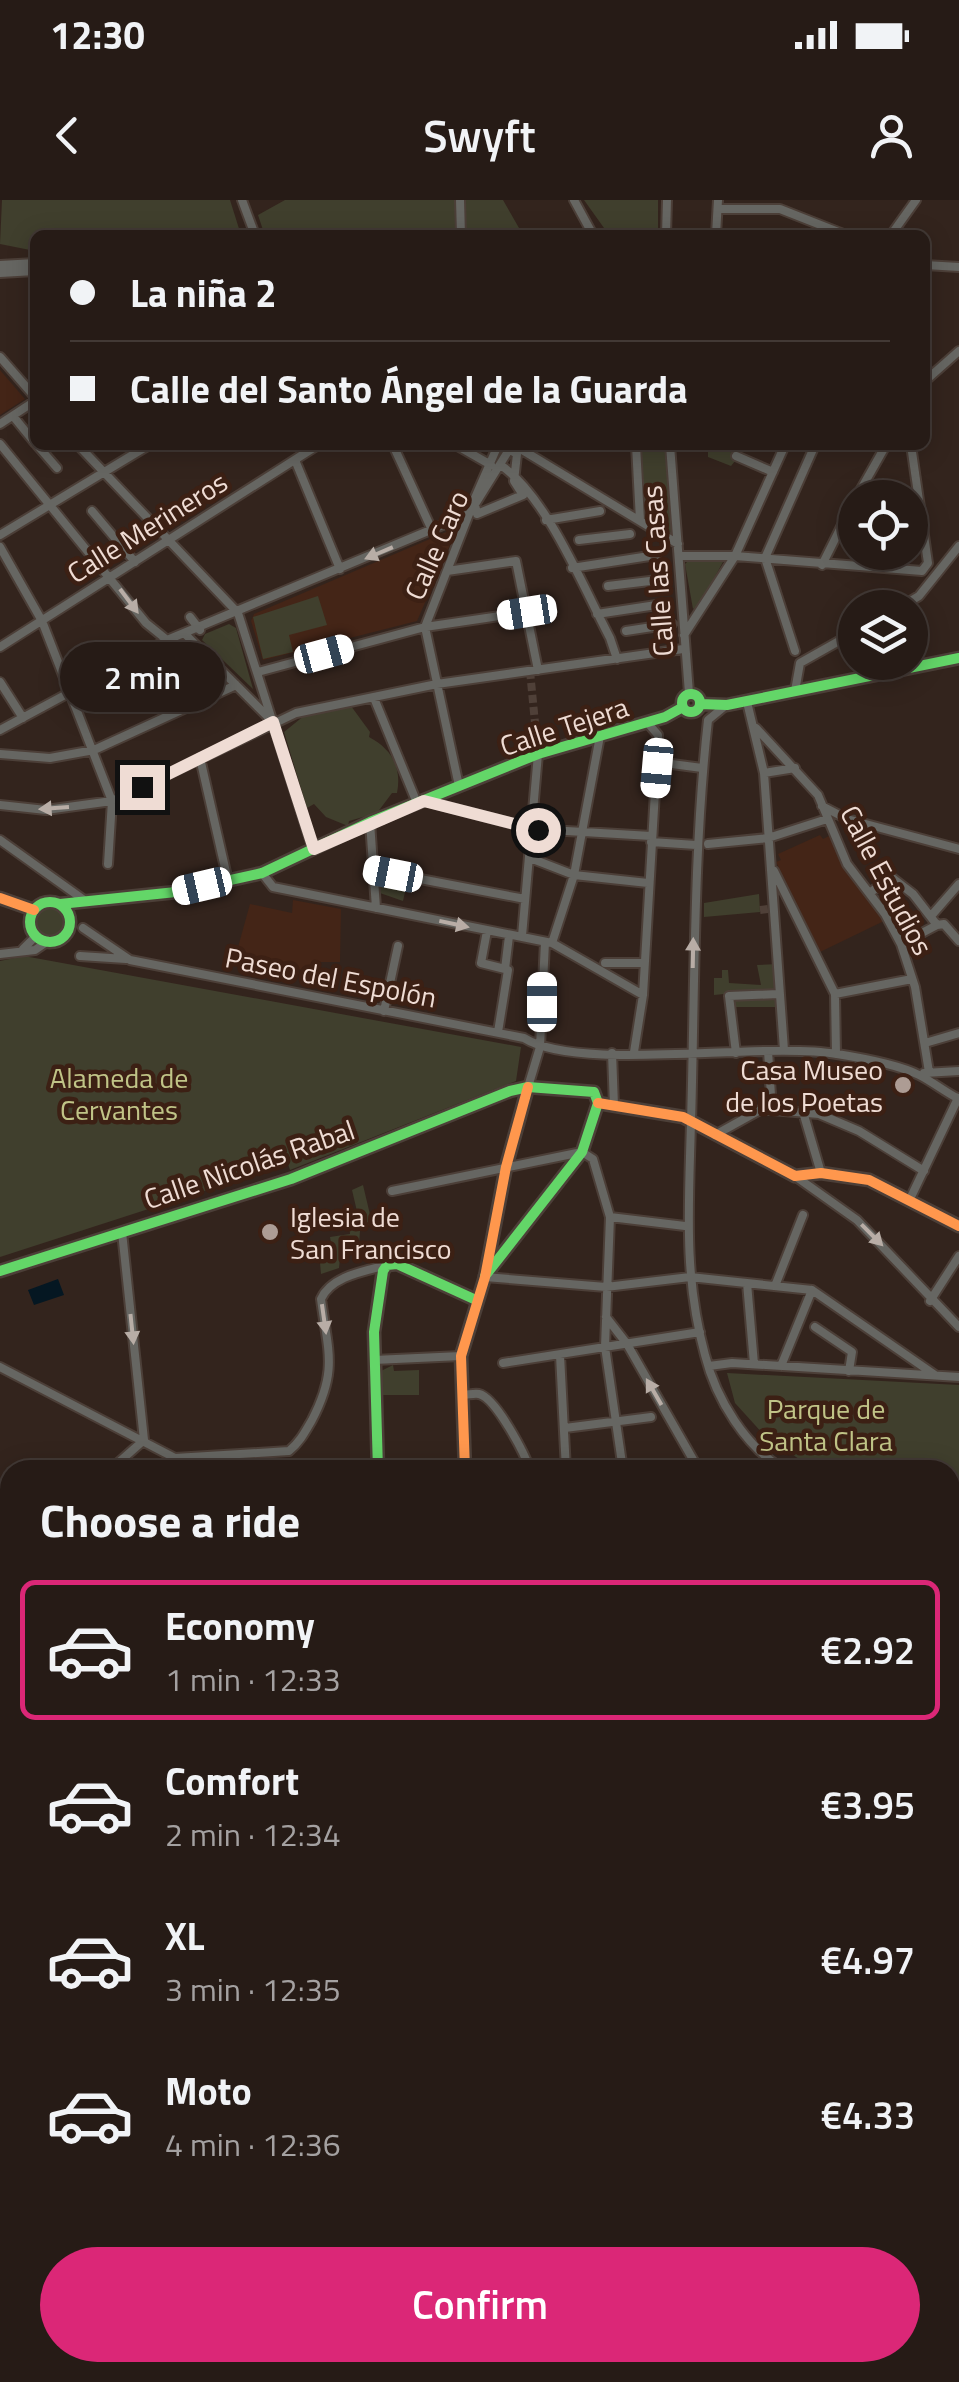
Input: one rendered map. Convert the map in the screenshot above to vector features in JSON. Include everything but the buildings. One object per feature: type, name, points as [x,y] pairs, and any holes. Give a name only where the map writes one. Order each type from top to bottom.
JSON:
[{"type":"street","points":[[242,200],[253,230]]},
{"type":"street","points":[[460,200],[462,230]]},
{"type":"street","points":[[574,200],[590,230]]},
{"type":"street","points":[[666,230],[667,200]]},
{"type":"street","points":[[895,230],[916,200]]},
{"type":"street","points":[[716,230],[718,205],[781,205],[835,230]]},
{"type":"street","points":[[0,262],[30,263]]},
{"type":"street","points":[[930,265],[959,267]]},
{"type":"street","points":[[0,273],[30,272]]},
{"type":"street","points":[[930,377],[959,351]]},
{"type":"street","points":[[1,359],[30,393]]},
{"type":"street","points":[[0,424],[30,403]]},
{"type":"street","points":[[13,416],[30,437]]},
{"type":"street","points":[[0,444],[146,623],[167,640]]},
{"type":"street","points":[[42,450],[58,468]]},
{"type":"street","points":[[82,450],[238,613],[314,849]]},
{"type":"street","points":[[0,535],[141,450]]},
{"type":"street","name":"Calle Merineros","points":[[0,647],[310,450]]},
{"type":"street","points":[[395,450],[432,530]]},
{"type":"street","points":[[465,450],[515,475],[546,520],[617,659]]},
{"type":"street","points":[[503,450],[490,464],[475,505],[477,514],[522,495],[515,475],[517,454],[512,450]]},
{"type":"street","name":"Calle Caro","points":[[456,812],[455,788],[425,628],[469,514],[501,468],[506,450]]},
{"type":"street","points":[[514,450],[678,544]]},
{"type":"street","points":[[636,450],[640,520]]},
{"type":"street","name":"Calle las Casas","points":[[670,450],[689,694]]},
{"type":"street","points":[[684,635],[735,556],[783,450]]},
{"type":"street","points":[[796,651],[765,558],[813,450]]},
{"type":"street","points":[[866,480],[883,450]]},
{"type":"street","points":[[912,450],[917,480]]},
{"type":"street","points":[[736,456],[773,472]]},
{"type":"street","points":[[295,460],[340,570]]},
{"type":"street","points":[[92,511],[134,562]]},
{"type":"street","points":[[546,520],[600,511]]},
{"type":"street","points":[[0,730],[167,640],[200,630],[469,514]]},
{"type":"street","points":[[579,540],[630,534]]},
{"type":"street","points":[[822,564],[838,537]]},
{"type":"street","points":[[923,590],[959,546]]},
{"type":"street","points":[[0,547],[42,621],[112,801],[108,864]]},
{"type":"street","points":[[572,568],[656,555]]},
{"type":"street","points":[[680,556],[735,556],[838,565]]},
{"type":"street","points":[[446,571],[516,561],[538,670]]},
{"type":"street","points":[[608,586],[658,580]]},
{"type":"street","points":[[597,614],[662,604]]},
{"type":"street","points":[[258,672],[425,628],[527,612]]},
{"type":"street","points":[[190,617],[200,630]]},
{"type":"street","points":[[626,630],[672,624]]},
{"type":"street","points":[[185,634],[273,722]]},
{"type":"street","points":[[795,691],[800,663],[838,642]]},
{"type":"street","points":[[0,805],[46,810],[112,801],[273,722],[374,698],[437,684],[683,650]]},
{"type":"street","points":[[700,704],[746,702],[958,659]]},
{"type":"street","points":[[0,682],[23,718]]},
{"type":"street","points":[[0,754],[50,758],[94,750],[236,685]]},
{"type":"street","points":[[249,697],[264,690]]},
{"type":"street","points":[[689,694],[697,696],[700,704],[694,712],[682,707],[682,698],[689,694]]},
{"type":"street","points":[[374,698],[421,802],[533,829],[696,845]]},
{"type":"street","points":[[746,702],[756,728],[764,773],[784,1050]]},
{"type":"street","points":[[727,705],[708,720],[702,768],[696,845],[685,1226],[690,1276],[710,1366],[736,1424],[767,1460]]},
{"type":"street","name":"Calle Tejera","points":[[60,904],[262,873],[370,822],[538,754],[647,722],[682,707]]},
{"type":"street","points":[[634,1052],[643,992],[657,765],[658,735],[647,722]]},
{"type":"street","name":"Calle Estudios","points":[[756,728],[794,768],[822,806],[848,864],[901,944],[912,979],[929,1072]]},
{"type":"street","points":[[465,1460],[461,1356],[485,1276],[506,1167],[540,1043],[549,942],[574,875],[600,736]]},
{"type":"street","points":[[522,936],[538,754]]},
{"type":"street","points":[[200,758],[228,880]]},
{"type":"street","points":[[657,765],[702,768]]},
{"type":"street","points":[[764,773],[794,768]]},
{"type":"street","points":[[822,806],[863,824],[959,849]]},
{"type":"street","points":[[708,844],[768,838],[827,818]]},
{"type":"street","points":[[370,822],[376,908]]},
{"type":"street","points":[[0,840],[86,903],[70,918],[68,932],[35,950],[0,954]]},
{"type":"street","points":[[530,858],[574,875],[648,884]]},
{"type":"street","points":[[772,867],[835,994],[836,1054]]},
{"type":"street","points":[[373,870],[525,899]]},
{"type":"street","points":[[262,873],[272,887],[549,942],[643,992]]},
{"type":"street","points":[[870,892],[891,877],[901,881],[936,925]]},
{"type":"street","points":[[931,916],[959,884]]},
{"type":"street","points":[[0,898],[34,910]]},
{"type":"street","points":[[48,942],[36,936],[30,922],[34,910],[43,903],[60,904],[70,918]]},
{"type":"street","points":[[901,944],[936,925],[950,929],[959,942]]},
{"type":"street","name":"Paseo del Espolón","points":[[84,928],[130,960]]},
{"type":"street","points":[[487,931],[481,963],[505,969]]},
{"type":"street","points":[[23,949],[36,936]]},
{"type":"street","points":[[498,1032],[509,936]]},
{"type":"street","points":[[384,1010],[398,946]]},
{"type":"street","name":"Paseo del Espolón","points":[[80,956],[130,960],[540,1043]]},
{"type":"street","points":[[605,963],[644,963]]},
{"type":"street","points":[[835,994],[912,979]]},
{"type":"street","points":[[736,1053],[729,996],[778,994]]},
{"type":"street","points":[[925,1039],[959,1034]]},
{"type":"street","points":[[540,1043],[615,1054],[784,1050],[836,1054],[917,1074],[958,1098],[910,1199]]},
{"type":"street","points":[[768,1051],[772,1110]]},
{"type":"street","points":[[614,1106],[615,1054]]},
{"type":"street","points":[[917,1074],[941,1069],[959,1072]]},
{"type":"street","name":"Calle Nicolás Rabal","points":[[0,1272],[291,1179],[510,1091],[528,1088],[594,1092],[598,1104]]},
{"type":"street","points":[[510,1091],[522,1102]]},
{"type":"street","points":[[485,1276],[582,1152],[598,1104],[687,1119],[794,1176],[857,1220],[930,1301],[959,1327]]},
{"type":"street","points":[[715,1135],[760,1110],[819,1114],[859,1131],[924,1171]]},
{"type":"street","points":[[804,1112],[822,1173]]},
{"type":"street","points":[[392,1191],[582,1152],[592,1159],[610,1217],[605,1348],[622,1460]]},
{"type":"street","points":[[794,1176],[822,1173],[870,1180],[959,1226]]},
{"type":"street","points":[[775,1286],[803,1214]]},
{"type":"street","points":[[610,1217],[685,1226]]},
{"type":"street","points":[[122,1232],[144,1440]]},
{"type":"street","points":[[930,1301],[959,1256]]},
{"type":"street","points":[[0,1367],[175,1458],[279,1453],[300,1442],[329,1387],[331,1372],[321,1299],[325,1290],[348,1276],[397,1264],[476,1300]]},
{"type":"street","points":[[378,1460],[374,1360],[378,1292],[387,1265]]},
{"type":"street","points":[[485,1276],[606,1286],[690,1276],[812,1290],[935,1375]]},
{"type":"street","points":[[746,1283],[754,1364]]},
{"type":"street","points":[[781,1366],[812,1290]]},
{"type":"street","points":[[606,1317],[627,1344],[693,1460]]},
{"type":"street","points":[[815,1326],[852,1352],[849,1371]]},
{"type":"street","points":[[504,1364],[700,1332]]},
{"type":"street","points":[[560,1354],[566,1460]]},
{"type":"street","points":[[895,1373],[903,1355]]},
{"type":"street","points":[[374,1360],[461,1356]]},
{"type":"street","points":[[710,1366],[754,1364],[959,1377]]},
{"type":"street","points":[[462,1395],[489,1399],[526,1460]]},
{"type":"street","points":[[564,1428],[650,1417]]},
{"type":"street","points":[[121,1460],[144,1440]]},
{"type":"shaded area","points":[[0,370],[25,399],[0,415]]},
{"type":"shaded area","points":[[458,527],[417,621],[263,660],[251,621],[254,614]]},
{"type":"shaded area","points":[[820,835],[823,839],[829,836],[884,921],[820,952],[776,862],[781,860],[778,854]]},
{"type":"shaded area","points":[[293,900],[341,909],[340,962],[321,962],[320,973],[235,958],[250,904],[292,913]]},
{"type":"green space","points":[[2,200],[230,200],[239,230],[30,230],[30,250],[0,244]]},
{"type":"green space","points":[[285,200],[503,200],[520,230],[263,230],[258,215]]},
{"type":"green space","points":[[584,200],[658,200],[658,230],[605,230]]},
{"type":"green space","points":[[640,450],[670,450],[678,544],[644,521]]},
{"type":"green space","points":[[708,450],[744,450],[731,466],[708,457]]},
{"type":"green space","points":[[690,559],[723,562],[700,604],[693,609],[685,564]]},
{"type":"green space","points":[[318,596],[327,625],[289,635],[293,652],[263,659],[253,617]]},
{"type":"green space","points":[[229,624],[236,628],[253,689],[202,640],[205,634]]},
{"type":"green space","points":[[351,706],[370,732],[369,737],[394,760],[398,784],[397,793],[392,793],[377,813],[349,821],[348,826],[326,817],[314,804],[307,808],[284,732],[305,715]]},
{"type":"green space","points":[[382,873],[408,879],[403,901],[377,892]]},
{"type":"green space","points":[[759,894],[760,912],[704,917],[704,903]]},
{"type":"green space","points":[[50,908],[60,912],[64,922],[60,932],[50,936],[40,932],[36,922],[40,912]]},
{"type":"green space","name":"Alameda de Cervantes","points":[[24,956],[521,1047],[516,1081],[290,1170],[288,1164],[0,1257],[0,961]]},
{"type":"green space","points":[[779,964],[782,1007],[728,1007],[724,994],[714,995],[714,978],[722,978],[722,970],[728,970],[729,983],[761,985],[757,965]]},
{"type":"green space","points":[[363,1185],[372,1223],[360,1231],[359,1244],[341,1247],[339,1268],[321,1274],[320,1263],[334,1261],[330,1237],[350,1234],[349,1224],[359,1220],[352,1190]]},
{"type":"green space","points":[[393,1365],[394,1371],[419,1370],[419,1395],[379,1395],[381,1371]]},
{"type":"green space","name":"Parque de Santa Clara","points":[[727,1373],[959,1385],[959,1460],[800,1460],[764,1435],[735,1403]]},
{"type":"water","points":[[58,1279],[64,1295],[34,1305],[28,1290]]},
{"type":"tunnel","points":[[530,671],[538,754]]},
{"type":"tunnel","points":[[760,910],[768,909]]},
{"type":"traffic: fast","points":[[700,704],[727,705],[959,658]]},
{"type":"traffic: fast","points":[[691,694],[698,696],[700,703],[698,710],[691,712],[684,710],[682,703],[684,696],[691,694]]},
{"type":"traffic: fast","points":[[60,904],[176,892],[262,873],[370,822],[538,754],[665,717],[683,707]]},
{"type":"traffic: fast","points":[[50,902],[64,908],[70,922],[64,936],[50,942],[36,936],[30,922],[36,908],[50,902]]},
{"type":"traffic: fast","points":[[0,1271],[291,1179],[510,1091],[528,1087],[594,1092],[598,1103]]},
{"type":"traffic: fast","points":[[485,1276],[582,1152],[598,1103]]},
{"type":"traffic: fast","points":[[378,1460],[374,1332],[383,1271],[387,1265],[397,1264],[476,1300]]},
{"type":"traffic: slow","points":[[0,898],[34,910]]},
{"type":"traffic: slow","points":[[465,1460],[461,1356],[485,1277],[506,1167],[528,1087]]},
{"type":"traffic: slow","points":[[598,1103],[683,1117],[795,1176],[821,1173],[869,1180],[959,1226]]},
{"type":"place","name":"Casa Museo de los Poetas","points":[[903,1085]]},
{"type":"place","name":"Iglesia de San Francisco","points":[[270,1232]]},
{"type":"route","points":[[142,787],[273,722],[314,849],[424,801],[538,830]]}]
